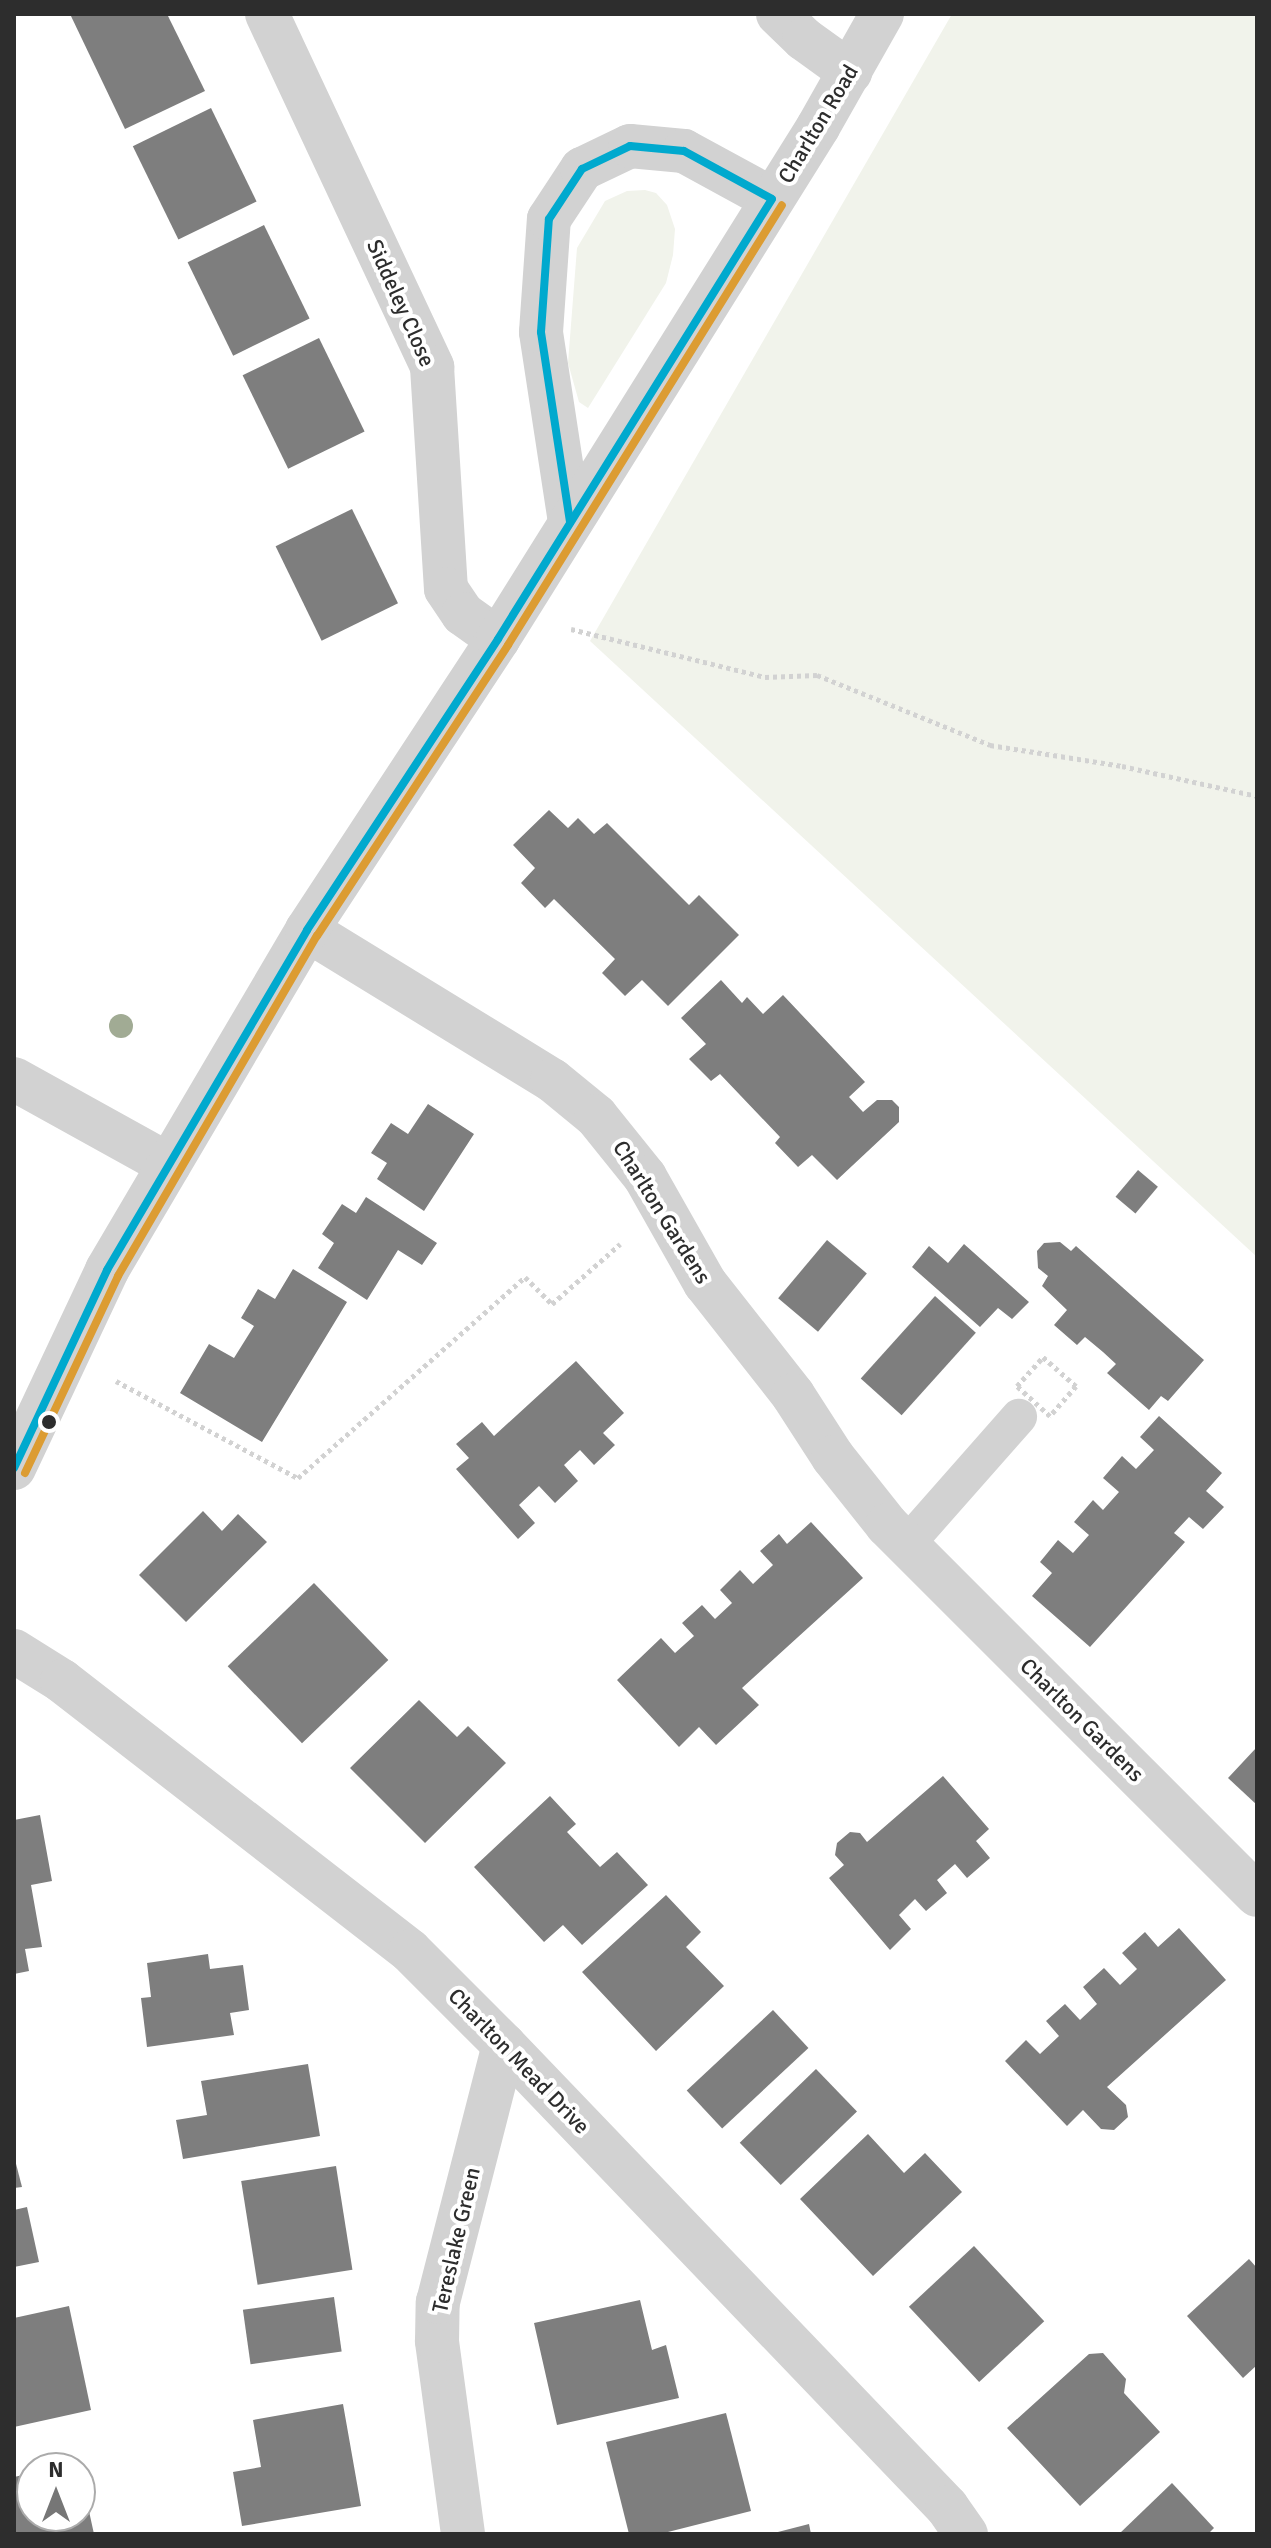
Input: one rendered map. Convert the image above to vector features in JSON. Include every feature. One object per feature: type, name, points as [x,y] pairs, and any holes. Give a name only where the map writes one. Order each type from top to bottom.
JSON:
[{"type":"street","name":"Siddeley Close","points":[[267,14],[432,367],[446,589],[463,614],[506,627]]},
{"type":"street","points":[[778,14],[804,39],[850,72]]},
{"type":"street","name":"Charlton Road","points":[[14,1468],[107,1270],[307,930],[506,627],[850,72],[882,14]]},
{"type":"street","points":[[570,522],[541,332],[549,219],[582,169],[630,146],[684,151],[772,199]]},
{"type":"street","name":"Charlton Gardens","points":[[307,930],[463,1024],[575,1097],[627,1150],[663,1206],[705,1283],[793,1395],[841,1468],[906,1545],[1257,1895]]},
{"type":"street","points":[[14,1079],[169,1165]]},
{"type":"street","name":"Charlton Mead Drive","points":[[14,1651],[62,1681],[410,1951],[947,2507],[966,2534]]},
{"type":"street","name":"Tereslake Green","points":[[463,2534],[437,2341],[438,2302],[504,2045]]},
{"type":"lane","points":[[906,1545],[1019,1417]]},
{"type":"path","points":[[506,627],[765,677],[817,675],[990,745],[1122,766],[1257,796]]},
{"type":"path","points":[[66,1355],[298,1478],[525,1277],[552,1304],[663,1206]]},
{"type":"shaded area","points":[[952,14],[1257,14],[1257,1257],[590,641]]},
{"type":"shaded area","points":[[627,191],[656,193],[667,205],[675,229],[666,283],[588,408],[579,402],[568,363],[577,248],[605,201]]},
{"type":"building","points":[[70,14],[167,14],[205,91],[125,129]]},
{"type":"building","points":[[211,108],[257,201],[178,240],[133,146]]},
{"type":"building","points":[[264,225],[310,318],[233,356],[188,262]]},
{"type":"building","points":[[319,338],[365,431],[288,469],[243,375]]},
{"type":"building","points":[[352,509],[398,603],[322,641],[276,546]]},
{"type":"building","points":[[549,810],[568,828],[578,818],[594,834],[607,823],[689,905],[699,895],[739,935],[668,1006],[642,980],[625,996],[602,973],[615,959],[554,899],[545,908],[521,883],[535,868],[513,845]]},
{"type":"building","points":[[721,980],[742,1003],[747,997],[763,1014],[783,995],[865,1082],[849,1097],[863,1112],[877,1100],[892,1100],[899,1107],[899,1122],[837,1180],[812,1155],[798,1167],[775,1143],[780,1137],[720,1074],[711,1081],[689,1059],[706,1044],[681,1018]]},
{"type":"building","points":[[428,1104],[474,1134],[424,1211],[377,1179],[387,1163],[371,1153],[391,1123],[408,1134]]},
{"type":"building","points":[[1138,1170],[1158,1187],[1135,1214],[1116,1197]]},
{"type":"building","points":[[366,1197],[437,1243],[422,1265],[398,1250],[367,1300],[318,1268],[334,1243],[322,1234],[342,1204],[356,1213]]},
{"type":"building","points":[[827,1240],[867,1273],[818,1332],[778,1298]]},
{"type":"building","points":[[1060,1242],[1071,1251],[1076,1246],[1204,1360],[1168,1401],[1161,1396],[1149,1410],[1107,1373],[1116,1364],[1103,1352],[1085,1337],[1077,1345],[1054,1325],[1067,1310],[1042,1286],[1048,1276],[1038,1268],[1037,1251],[1044,1243]]},
{"type":"building","points":[[964,1244],[1029,1302],[1012,1319],[998,1308],[980,1327],[912,1267],[929,1246],[948,1263]]},
{"type":"building","points":[[293,1269],[347,1302],[262,1442],[180,1393],[209,1344],[234,1358],[254,1326],[241,1318],[258,1289],[275,1299]]},
{"type":"building","points":[[935,1296],[976,1333],[902,1415],[861,1378]]},
{"type":"building","points":[[576,1361],[624,1413],[603,1433],[615,1445],[594,1465],[580,1450],[564,1465],[578,1481],[555,1503],[539,1486],[519,1505],[535,1523],[518,1539],[456,1469],[469,1458],[456,1444],[482,1422],[494,1436]]},
{"type":"building","points":[[1159,1416],[1222,1473],[1206,1491],[1224,1507],[1203,1529],[1189,1517],[1174,1533],[1185,1542],[1090,1647],[1032,1596],[1052,1573],[1040,1562],[1058,1540],[1073,1553],[1089,1535],[1074,1522],[1093,1500],[1103,1510],[1119,1492],[1103,1478],[1122,1456],[1136,1469],[1154,1450],[1140,1437]]},
{"type":"building","points":[[203,1511],[222,1531],[238,1514],[267,1542],[186,1622],[139,1575]]},
{"type":"building","points":[[811,1522],[863,1578],[742,1688],[759,1705],[716,1745],[699,1727],[679,1747],[617,1680],[661,1638],[675,1653],[694,1636],[682,1623],[702,1605],[715,1619],[732,1603],[720,1590],[740,1570],[753,1584],[773,1565],[760,1551],[779,1534],[787,1544]]},
{"type":"building","points":[[314,1583],[388,1660],[302,1743],[228,1666]]},
{"type":"building","points":[[419,1700],[457,1737],[468,1726],[506,1763],[425,1843],[350,1768]]},
{"type":"building","points":[[1257,1747],[1257,1805],[1228,1778]]},
{"type":"building","points":[[943,1776],[989,1829],[976,1841],[990,1858],[967,1878],[955,1864],[937,1880],[947,1893],[926,1911],[915,1899],[899,1915],[911,1929],[890,1950],[829,1878],[844,1865],[835,1855],[837,1843],[850,1832],[860,1833],[867,1842]]},
{"type":"building","points":[[550,1796],[576,1824],[567,1832],[600,1867],[617,1852],[648,1885],[582,1945],[563,1925],[544,1942],[474,1867]]},
{"type":"building","points":[[40,1815],[52,1881],[31,1885],[42,1947],[25,1949],[29,1971],[14,1974],[14,1820]]},
{"type":"building","points":[[666,1895],[701,1932],[686,1947],[724,1986],[656,2051],[582,1972]]},
{"type":"building","points":[[1179,1928],[1226,1980],[1107,2087],[1126,2105],[1128,2117],[1114,2130],[1101,2129],[1083,2110],[1067,2126],[1005,2061],[1026,2040],[1040,2054],[1059,2036],[1046,2021],[1065,2004],[1080,2020],[1097,2004],[1083,1987],[1104,1968],[1120,1985],[1137,1969],[1122,1953],[1145,1932],[1158,1947]]},
{"type":"building","points":[[208,1954],[210,1969],[243,1965],[249,2010],[230,2013],[234,2035],[147,2047],[141,1998],[151,1997],[147,1963]]},
{"type":"building","points":[[773,2010],[808,2048],[722,2129],[687,2090]]},
{"type":"building","points":[[308,2064],[320,2136],[183,2159],[176,2120],[207,2115],[201,2081]]},
{"type":"building","points":[[816,2069],[857,2111],[781,2185],[740,2143]]},
{"type":"building","points":[[868,2134],[904,2173],[925,2153],[962,2192],[873,2276],[800,2199]]},
{"type":"building","points":[[14,2156],[22,2187],[14,2188]]},
{"type":"building","points":[[336,2166],[352,2270],[258,2285],[241,2181]]},
{"type":"building","points":[[27,2207],[39,2262],[14,2267],[14,2210]]},
{"type":"building","points":[[974,2246],[1044,2321],[979,2382],[909,2307]]},
{"type":"building","points":[[1249,2259],[1257,2268],[1257,2365],[1243,2378],[1187,2316]]},
{"type":"building","points":[[334,2297],[342,2351],[251,2364],[243,2310]]},
{"type":"building","points":[[640,2300],[652,2350],[666,2345],[679,2398],[557,2425],[534,2323]]},
{"type":"building","points":[[69,2306],[91,2410],[14,2427],[14,2318]]},
{"type":"building","points":[[1103,2353],[1126,2379],[1124,2393],[1160,2432],[1080,2506],[1007,2428],[1089,2354]]},
{"type":"building","points":[[343,2404],[361,2506],[242,2526],[233,2472],[261,2467],[253,2420]]},
{"type":"building","points":[[726,2413],[751,2511],[660,2534],[629,2534],[606,2442]]},
{"type":"building","points":[[14,2477],[16,2532],[94,2534],[14,2534]]},
{"type":"building","points":[[1172,2483],[1214,2528],[1208,2534],[1119,2534]]},
{"type":"building","points":[[809,2524],[811,2534],[774,2534],[774,2533]]},
{"type":"transit line","points":[[570,522],[541,332],[549,219],[582,169],[630,146],[684,151],[772,199]]},
{"type":"transit line","points":[[14,1468],[107,1270],[307,930],[498,639],[772,199]]},
{"type":"transit line","points":[[25,1473],[118,1276],[317,936],[508,645],[782,205]]}]
